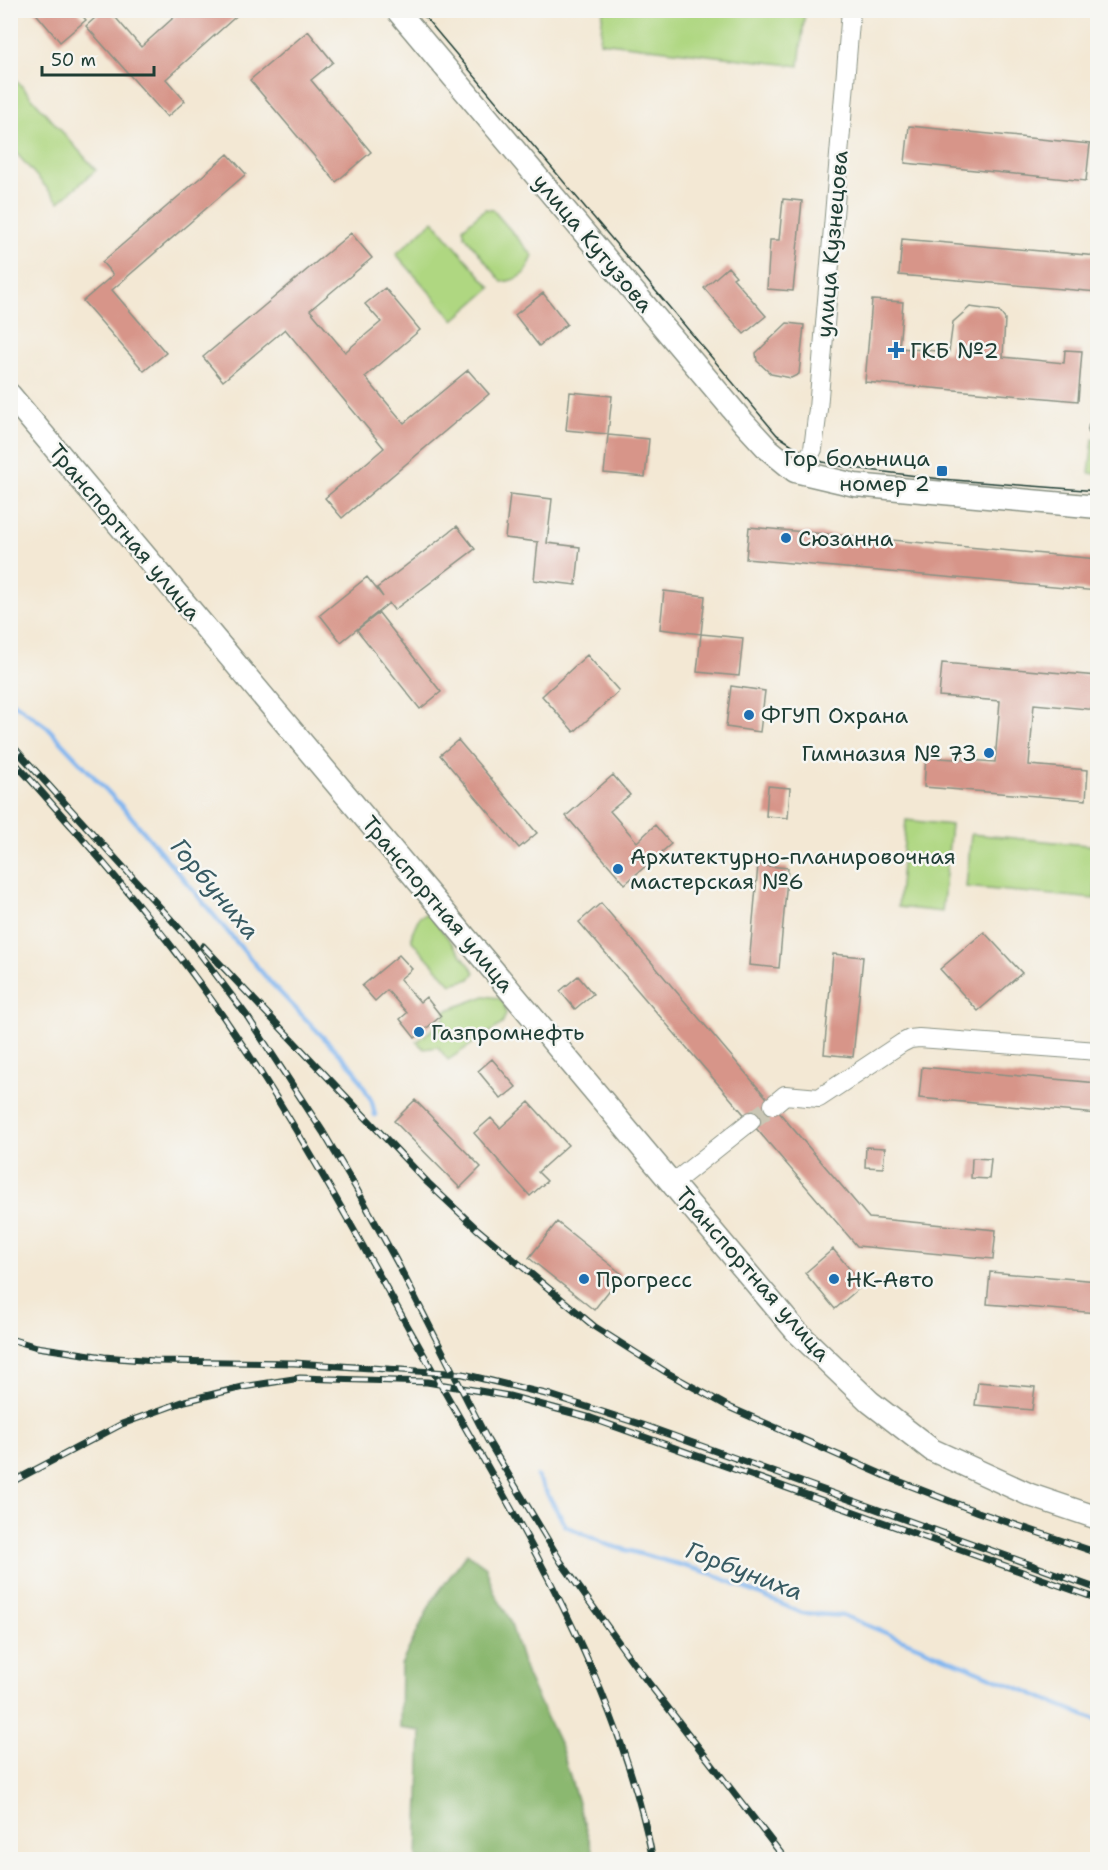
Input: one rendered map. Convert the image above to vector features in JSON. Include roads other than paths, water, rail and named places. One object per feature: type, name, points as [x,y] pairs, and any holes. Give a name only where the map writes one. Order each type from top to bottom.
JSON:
[{"type":"main road","name":"улица Кутузова","points":[[397,10],[744,423],[767,448],[795,471]]},
{"type":"main road","name":"Транспортная улица","points":[[10,395],[796,1331],[870,1402],[932,1449],[1030,1495],[1098,1518]]},
{"type":"main road","points":[[795,471],[855,485],[1098,507]]},
{"type":"street","name":"улица Кузнецова","points":[[795,471],[813,448],[818,409],[851,10]]},
{"type":"street","points":[[773,1105],[785,1095],[819,1098],[910,1039],[1098,1051]]},
{"type":"street","points":[[673,1183],[751,1121]]},
{"type":"waterway","name":"Горбуниха","points":[[10,700],[47,727],[128,813],[270,982],[354,1069],[372,1102],[375,1115]]},
{"type":"waterway","name":"Горбуниха","points":[[537,1476],[566,1526],[608,1545],[710,1573],[802,1613],[845,1616],[1098,1721]]},
{"type":"tunnel","points":[[751,1121],[773,1105]]},
{"type":"tram line","points":[[419,10],[777,435],[809,456],[845,467],[941,479],[1098,491]]},
{"type":"railway","points":[[10,743],[189,939],[247,1016],[323,1132],[356,1188],[398,1264],[487,1439],[561,1562],[637,1668],[786,1860]]},
{"type":"railway","points":[[10,758],[96,854],[175,951],[231,1028],[311,1155],[533,1548],[563,1608],[592,1669],[616,1731],[637,1794],[653,1860]]},
{"type":"railway","points":[[203,946],[428,1183],[477,1229],[595,1327],[666,1372],[731,1408],[888,1477],[978,1512],[1098,1553]]},
{"type":"railway","points":[[10,1339],[37,1347],[104,1357],[155,1361],[294,1363],[463,1374],[550,1395],[643,1425],[1098,1589]]},
{"type":"railway","points":[[10,1483],[122,1424],[185,1401],[243,1387],[300,1378],[427,1382],[509,1396],[591,1418],[1098,1599]]},
{"type":"place","name":"ГКБ №2","points":[[896,350]]},
{"type":"place","name":"Гор больница номер 2","points":[[942,471]]},
{"type":"place","name":"Сюзанна","points":[[786,538]]},
{"type":"place","name":"ФГУП Охрана","points":[[749,715]]},
{"type":"place","name":"Гимназия № 73","points":[[989,753]]},
{"type":"place","name":"Архитектурно-планировочная мастерская №6","points":[[618,869]]},
{"type":"place","name":"Газпромнефть","points":[[419,1032]]},
{"type":"place","name":"Прогресс","points":[[584,1279]]},
{"type":"place","name":"НК-Авто","points":[[834,1279]]}]
